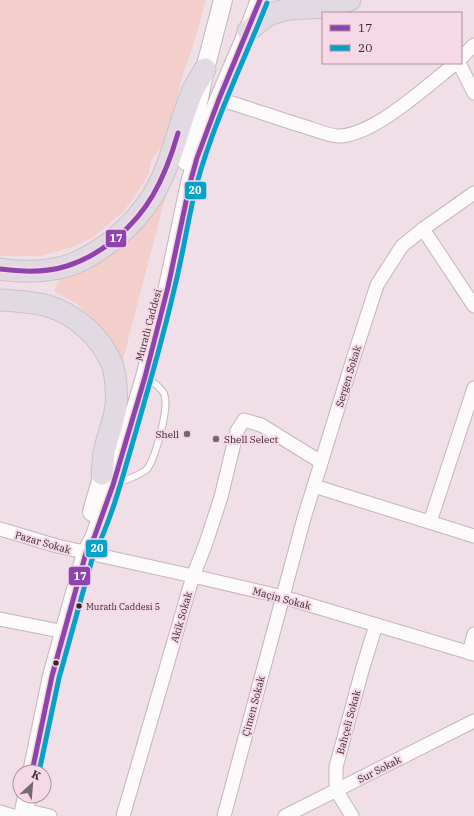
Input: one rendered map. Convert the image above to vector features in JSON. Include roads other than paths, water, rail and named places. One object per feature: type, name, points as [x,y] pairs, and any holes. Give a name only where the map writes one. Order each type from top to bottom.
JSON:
[{"type":"highway","points":[[248,32],[268,15],[288,9],[328,7],[350,0]]},
{"type":"highway","points":[[0,269],[24,272],[47,270],[75,263],[100,249],[122,233],[141,213],[159,183],[171,155],[193,90],[205,69]]},
{"type":"highway","points":[[0,300],[36,303],[69,315],[90,331],[102,346],[112,364],[116,390],[116,407],[113,423],[104,452],[108,480]]},
{"type":"main road","name":"Muratlı Caddesi","points":[[108,480],[163,268],[205,69],[223,0]]},
{"type":"main road","name":"Muratlı Caddesi","points":[[34,764],[52,676],[86,553],[84,541],[108,480],[145,377],[168,287],[190,183],[203,140],[218,99],[248,32],[260,0]]},
{"type":"street","points":[[462,57],[474,45]]},
{"type":"street","points":[[218,99],[340,137],[375,125],[456,64]]},
{"type":"street","points":[[458,64],[474,93]]},
{"type":"street","name":"Sergen Sokak","points":[[283,597],[321,462],[377,285],[402,246],[423,229],[474,193]]},
{"type":"street","points":[[423,229],[474,306]]},
{"type":"street","points":[[430,522],[474,388]]},
{"type":"street","name":"Akik Sokak","points":[[123,816],[193,576],[206,543],[221,497],[237,431],[244,420],[261,425],[321,462]]},
{"type":"street","points":[[314,486],[474,536]]},
{"type":"street","name":"Pazar Sokak","points":[[0,529],[86,553]]},
{"type":"street","name":"Maçin Sokak","points":[[86,553],[283,597],[472,653]]},
{"type":"street","name":"Çimen Sokak","points":[[224,816],[283,597]]},
{"type":"street","points":[[0,619],[65,632]]},
{"type":"street","name":"Bahçeli Sokak","points":[[336,790],[336,767],[376,625]]},
{"type":"street","points":[[472,653],[474,634]]},
{"type":"street","name":"Sur Sokak","points":[[285,816],[474,721]]},
{"type":"street","points":[[336,790],[352,816]]},
{"type":"street","points":[[0,812],[22,810],[50,816]]},
{"type":"lane","points":[[108,480],[146,470],[154,455],[161,430],[165,400],[164,394],[151,380],[145,377]]},
{"type":"place","name":"Shell","points":[[187,434]]},
{"type":"place","name":"Shell Select","points":[[216,439]]},
{"type":"place","name":"Muratlı Caddesi 5","points":[[79,606]]}]
